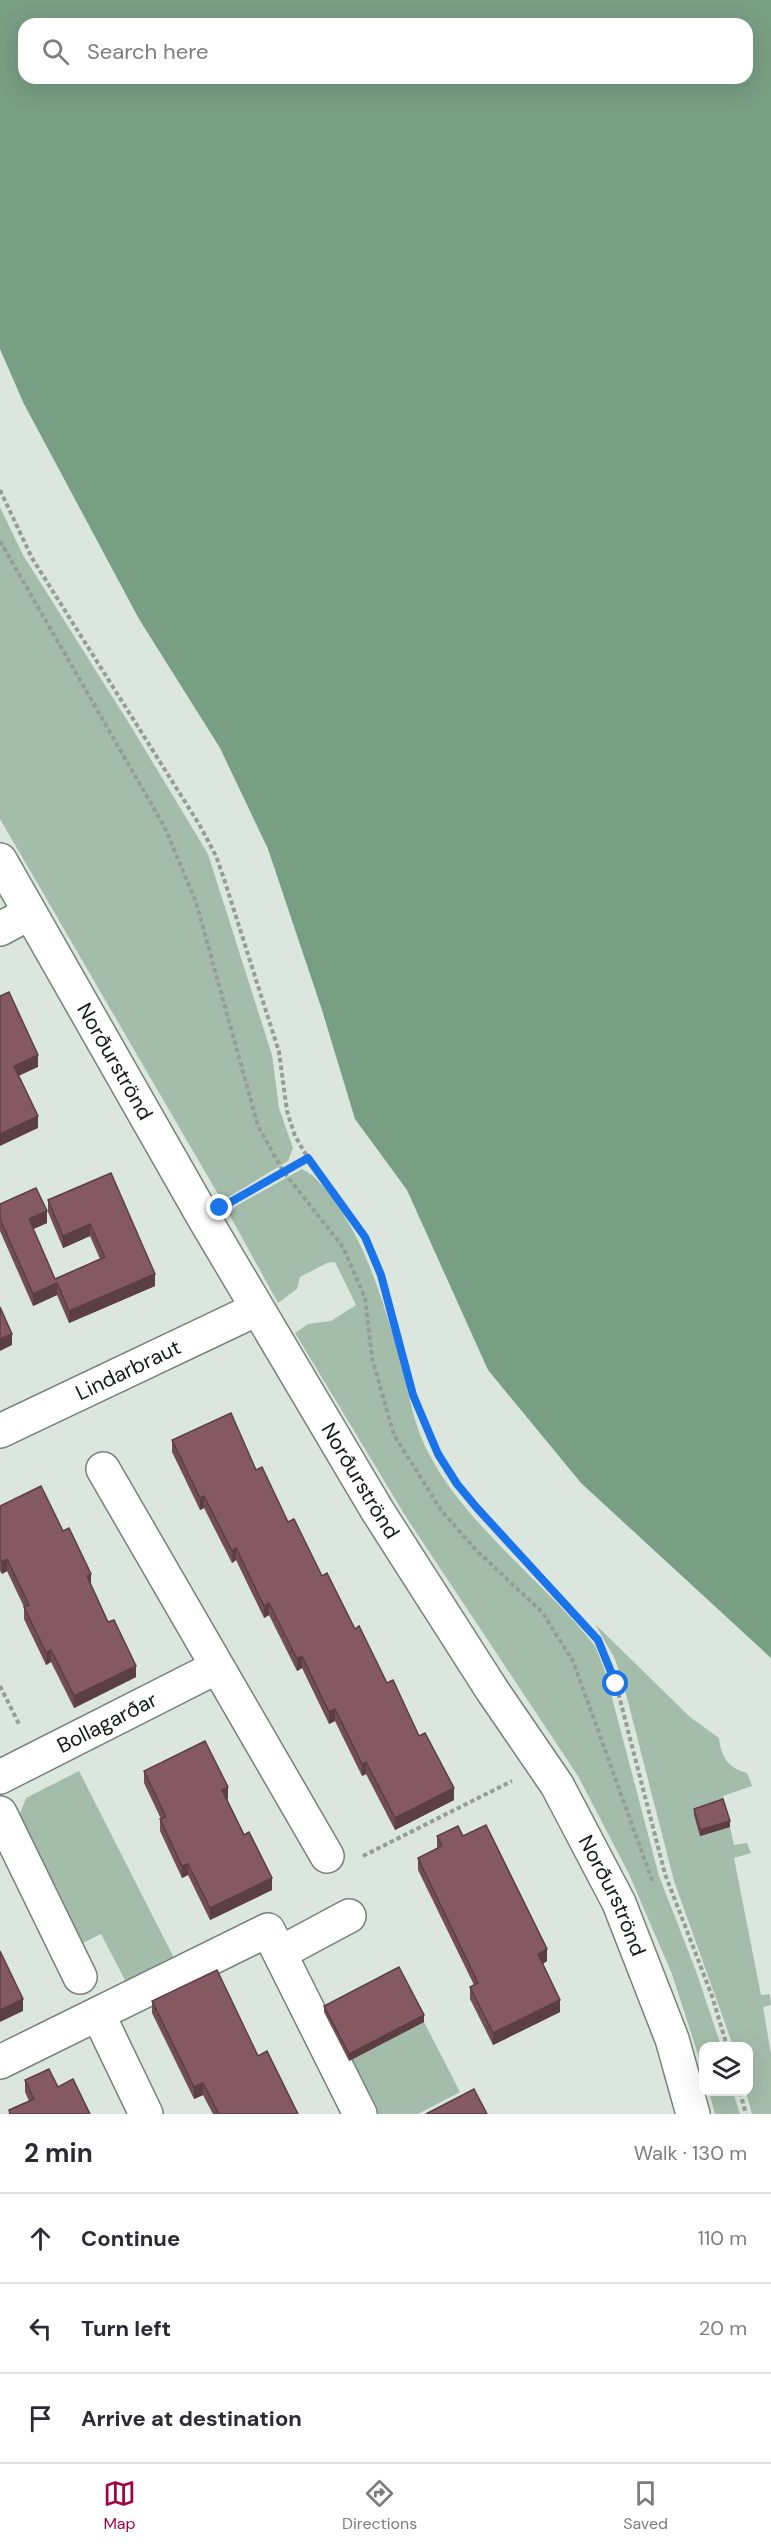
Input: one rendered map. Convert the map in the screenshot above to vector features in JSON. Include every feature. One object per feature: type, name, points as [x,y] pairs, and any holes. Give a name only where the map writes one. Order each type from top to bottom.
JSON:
[{"type":"street","name":"Norðurströnd","points":[[0,860],[257,1309],[377,1510],[492,1690],[557,1785],[619,1902],[672,2039],[693,2114]]},
{"type":"street","points":[[0,929],[30,913]]},
{"type":"street","name":"Lindarbraut","points":[[0,1431],[257,1309]]},
{"type":"street","points":[[103,1469],[215,1668],[342,1858]]},
{"type":"street","name":"Bollagarðar","points":[[0,1777],[215,1668]]},
{"type":"street","points":[[0,1813],[80,1977]]},
{"type":"street","points":[[280,1953],[349,1916]]},
{"type":"street","points":[[0,2062],[268,1930],[360,2114]]},
{"type":"street","points":[[98,2014],[146,2114]]},
{"type":"path","points":[[0,490],[32,558],[199,824],[216,856],[279,1052],[286,1111],[308,1158],[365,1237],[383,1284],[413,1395],[438,1454],[464,1492],[598,1640],[616,1684],[665,1874],[712,1996],[726,2042]]},
{"type":"path","points":[[0,541],[164,826],[196,902],[258,1126],[284,1171],[343,1247],[365,1298],[372,1358],[394,1435],[441,1510],[475,1549],[542,1612],[573,1660],[656,1893]]},
{"type":"path","points":[[230,1202],[308,1158]]},
{"type":"path","points":[[0,1686],[36,1759]]},
{"type":"path","points":[[342,1858],[513,1780]]},
{"type":"path","points":[[741,2096],[746,2114]]},
{"type":"shaded area","points":[[0,0],[771,0],[771,1658],[581,1483],[488,1370],[407,1190],[355,1119],[322,1010],[268,849],[220,748],[139,619],[24,404],[0,349]]},
{"type":"shaded area","points":[[0,507],[23,555],[208,854],[272,1055],[279,1108],[293,1148],[288,1161],[222,1201],[0,819]]},
{"type":"shaded area","points":[[302,1169],[318,1181],[349,1224],[365,1255],[395,1341],[417,1426],[429,1454],[445,1481],[485,1530],[575,1622],[595,1646],[605,1671],[659,1876],[696,1971],[720,2042],[699,2042],[699,2058],[672,1974],[629,1874],[578,1776],[406,1517],[295,1333],[308,1324],[331,1321],[356,1305],[335,1262],[327,1263],[300,1277],[297,1289],[278,1303],[229,1214],[236,1206]]},
{"type":"shaded area","points":[[595,1624],[690,1717],[719,1738],[727,1761],[740,1771],[747,1773],[752,1786],[723,1796],[734,1845],[747,1843],[751,1853],[734,1858],[761,1995],[770,1994],[771,2005],[763,2007],[771,2054],[771,2114],[752,2114],[747,2096],[753,2096],[753,2042],[732,2042],[674,1881],[615,1659]]},
{"type":"shaded area","points":[[79,1771],[174,1958],[126,1982],[101,1934],[83,1943],[19,1816],[26,1798]]},
{"type":"shaded area","points":[[424,2022],[460,2092],[418,2114],[376,2114],[349,2061]]},
{"type":"shaded area","points":[[710,2096],[734,2096],[740,2114],[715,2114]]},
{"type":"building","points":[[9,992],[38,1055],[14,1066],[38,1116],[0,1134],[0,996]]},
{"type":"building","points":[[111,1173],[155,1274],[69,1311],[57,1283],[33,1294],[0,1219],[0,1204],[36,1188],[47,1211],[29,1219],[55,1279],[105,1257],[90,1224],[63,1236],[48,1200]]},
{"type":"building","points":[[0,1307],[12,1334],[0,1339]]},
{"type":"building","points":[[231,1413],[256,1470],[262,1467],[288,1522],[294,1519],[322,1576],[327,1573],[355,1629],[359,1626],[387,1683],[393,1680],[419,1736],[425,1733],[454,1788],[395,1818],[366,1762],[362,1764],[335,1709],[329,1712],[302,1656],[297,1659],[269,1603],[264,1606],[236,1548],[232,1551],[204,1496],[200,1498],[172,1440]]},
{"type":"building","points":[[41,1486],[63,1531],[69,1528],[91,1574],[87,1576],[108,1622],[114,1620],[136,1666],[74,1696],[51,1650],[46,1653],[24,1607],[29,1605],[7,1559],[2,1562],[0,1559],[0,1506]]},
{"type":"building","points":[[205,1741],[228,1787],[222,1790],[244,1835],[249,1832],[272,1878],[210,1908],[188,1864],[182,1866],[160,1819],[166,1817],[144,1771]]},
{"type":"building","points":[[723,1799],[730,1821],[700,1830],[694,1809]]},
{"type":"building","points":[[486,1825],[547,1949],[538,1954],[560,2000],[493,2033],[470,1987],[478,1983],[418,1858],[442,1846],[437,1836],[458,1826],[463,1836]]},
{"type":"building","points":[[0,1951],[23,1999],[0,2010]]},
{"type":"building","points":[[399,1967],[424,2015],[349,2054],[324,2006]]},
{"type":"building","points":[[217,1970],[258,2056],[267,2051],[298,2114],[219,2114],[203,2083],[194,2087],[152,2001]]},
{"type":"building","points":[[49,2069],[58,2087],[73,2079],[90,2114],[10,2114],[9,2110],[34,2099],[25,2080]]},
{"type":"building","points":[[474,2089],[487,2114],[426,2114]]},
{"type":"route","points":[[220,1208],[308,1158],[365,1237],[381,1275],[421,1419],[438,1454],[457,1484],[477,1508],[598,1640],[616,1684]]}]
